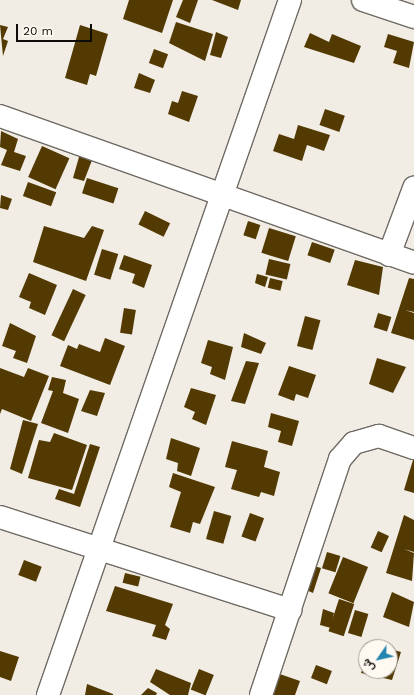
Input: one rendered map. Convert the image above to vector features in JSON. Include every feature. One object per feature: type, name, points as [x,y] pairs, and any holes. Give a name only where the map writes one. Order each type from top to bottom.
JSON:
[{"type":"street","points":[[48,695],[220,196],[290,0]]},
{"type":"street","points":[[363,0],[414,17]]},
{"type":"street","points":[[0,116],[220,196],[414,263]]},
{"type":"street","points":[[389,254],[414,188]]},
{"type":"street","points":[[261,695],[340,459],[354,443],[379,436],[414,448]]},
{"type":"street","points":[[0,517],[290,610]]},
{"type":"building","points":[[129,0],[173,0],[162,33],[123,19]]},
{"type":"building","points":[[183,0],[198,0],[190,23],[176,17]]},
{"type":"building","points":[[212,0],[241,0],[238,10]]},
{"type":"building","points":[[176,22],[213,34],[205,61],[169,43]]},
{"type":"building","points":[[0,25],[8,27],[3,39],[8,41],[3,56]]},
{"type":"building","points":[[80,25],[108,34],[96,76],[90,74],[87,85],[65,78]]},
{"type":"building","points":[[216,32],[228,37],[221,58],[210,55]]},
{"type":"building","points":[[310,33],[329,42],[332,34],[361,46],[354,63],[304,47]]},
{"type":"building","points":[[388,34],[414,42],[409,68],[393,63],[397,51],[384,47]]},
{"type":"building","points":[[154,49],[168,54],[163,68],[149,63]]},
{"type":"building","points":[[139,73],[155,80],[150,93],[134,88]]},
{"type":"building","points":[[182,91],[198,96],[189,122],[168,114],[172,101],[178,103]]},
{"type":"building","points":[[325,109],[345,116],[339,132],[319,125]]},
{"type":"building","points":[[298,125],[330,135],[324,151],[307,145],[302,161],[273,151],[279,134],[294,139]]},
{"type":"building","points":[[1,131],[18,139],[14,152],[26,156],[20,171],[1,165],[7,150],[0,147]]},
{"type":"building","points":[[42,146],[69,158],[56,189],[28,177]]},
{"type":"building","points":[[81,150],[94,155],[84,181],[73,178]]},
{"type":"building","points":[[87,178],[118,188],[113,203],[82,193]]},
{"type":"building","points":[[28,182],[56,192],[51,206],[23,196]]},
{"type":"building","points":[[1,195],[12,199],[8,210],[0,208]]},
{"type":"building","points":[[145,211],[170,223],[164,237],[138,224]]},
{"type":"building","points":[[248,221],[260,225],[256,239],[243,235]]},
{"type":"building","points":[[44,226],[84,238],[92,226],[104,230],[86,281],[33,262]]},
{"type":"building","points":[[269,228],[296,236],[288,261],[261,253]]},
{"type":"building","points":[[312,242],[335,250],[330,263],[307,255]]},
{"type":"building","points":[[102,249],[118,254],[110,280],[94,275]]},
{"type":"building","points":[[124,255],[152,265],[144,288],[132,283],[135,274],[119,269]]},
{"type":"building","points":[[269,259],[290,264],[287,280],[265,275]]},
{"type":"building","points":[[355,260],[383,267],[379,295],[347,285]]},
{"type":"building","points":[[29,273],[57,285],[45,315],[29,308],[31,302],[19,297]]},
{"type":"building","points":[[257,274],[268,277],[265,287],[255,283]]},
{"type":"building","points":[[270,278],[283,281],[280,291],[268,288]]},
{"type":"building","points":[[409,278],[414,279],[414,312],[405,310],[414,313],[414,340],[391,333]]},
{"type":"building","points":[[73,289],[86,295],[64,341],[51,335]]},
{"type":"building","points":[[124,308],[136,310],[132,335],[120,333]]},
{"type":"building","points":[[378,313],[391,317],[387,331],[374,327]]},
{"type":"building","points":[[305,316],[320,320],[312,350],[297,346]]},
{"type":"building","points":[[10,323],[36,336],[27,363],[13,358],[16,351],[2,346]]},
{"type":"building","points":[[244,333],[266,343],[261,354],[241,347]]},
{"type":"building","points":[[105,338],[125,346],[110,385],[60,366],[68,345],[77,349],[79,344],[100,352]]},
{"type":"building","points":[[208,340],[233,347],[225,380],[210,374],[212,367],[201,363]]},
{"type":"building","points":[[377,358],[406,367],[393,393],[369,384]]},
{"type":"building","points":[[246,361],[259,363],[245,404],[231,401]]},
{"type":"building","points":[[289,366],[316,375],[308,398],[296,394],[294,401],[278,395]]},
{"type":"building","points":[[0,368],[24,377],[28,368],[49,376],[31,421],[2,409],[0,414]]},
{"type":"building","points":[[52,377],[66,380],[63,393],[79,399],[68,433],[41,423],[53,391],[48,390]]},
{"type":"building","points":[[191,388],[216,395],[206,425],[192,419],[195,412],[184,407]]},
{"type":"building","points":[[90,390],[105,393],[97,416],[81,411]]},
{"type":"building","points":[[271,413],[299,421],[292,446],[278,442],[281,431],[268,427]]},
{"type":"building","points":[[23,420],[38,424],[22,474],[10,469]]},
{"type":"building","points":[[54,433],[87,445],[72,490],[28,478],[39,440],[50,442]]},
{"type":"building","points":[[171,438],[200,448],[191,476],[177,471],[178,463],[166,459]]},
{"type":"building","points":[[232,441],[268,451],[264,467],[280,472],[274,496],[261,492],[259,497],[231,489],[237,470],[225,467]]},
{"type":"building","points":[[90,444],[100,447],[80,507],[55,499],[59,489],[74,494]]},
{"type":"building","points":[[414,460],[414,493],[404,490]]},
{"type":"building","points":[[173,473],[215,487],[200,524],[193,522],[190,533],[170,527],[181,492],[169,487]]},
{"type":"building","points":[[214,511],[231,516],[223,544],[206,539]]},
{"type":"building","points":[[250,513],[264,518],[256,542],[241,536]]},
{"type":"building","points":[[404,515],[414,520],[414,552],[404,549],[414,553],[412,581],[386,573]]},
{"type":"building","points":[[378,531],[389,536],[382,552],[371,547]]},
{"type":"building","points":[[327,552],[340,556],[335,572],[322,568]]},
{"type":"building","points":[[343,557],[368,567],[353,603],[328,593]]},
{"type":"building","points":[[24,560],[42,567],[36,582],[18,575]]},
{"type":"building","points":[[311,565],[321,568],[313,593],[302,588]]},
{"type":"building","points":[[125,573],[141,577],[138,587],[123,583]]},
{"type":"building","points":[[115,586],[173,604],[165,625],[170,629],[166,640],[152,636],[156,625],[106,611]]},
{"type":"building","points":[[392,592],[414,602],[409,627],[383,617]]},
{"type":"building","points":[[339,599],[354,604],[344,636],[328,631]]},
{"type":"building","points":[[323,609],[334,613],[331,628],[320,625]]},
{"type":"building","points":[[355,610],[368,614],[361,637],[348,633]]},
{"type":"building","points":[[0,651],[19,657],[11,681],[0,677]]},
{"type":"building","points":[[398,651],[401,652],[398,661]]},
{"type":"building","points":[[316,665],[332,671],[327,684],[311,678]]},
{"type":"building","points":[[156,669],[191,683],[188,695],[170,695],[150,682]]},
{"type":"building","points":[[199,669],[214,675],[206,695],[191,689]]},
{"type":"building","points":[[271,671],[300,681],[295,695],[263,695]]},
{"type":"building","points":[[87,684],[113,694],[113,695],[85,695]]},
{"type":"building","points":[[148,688],[157,693],[156,695],[141,695]]}]
